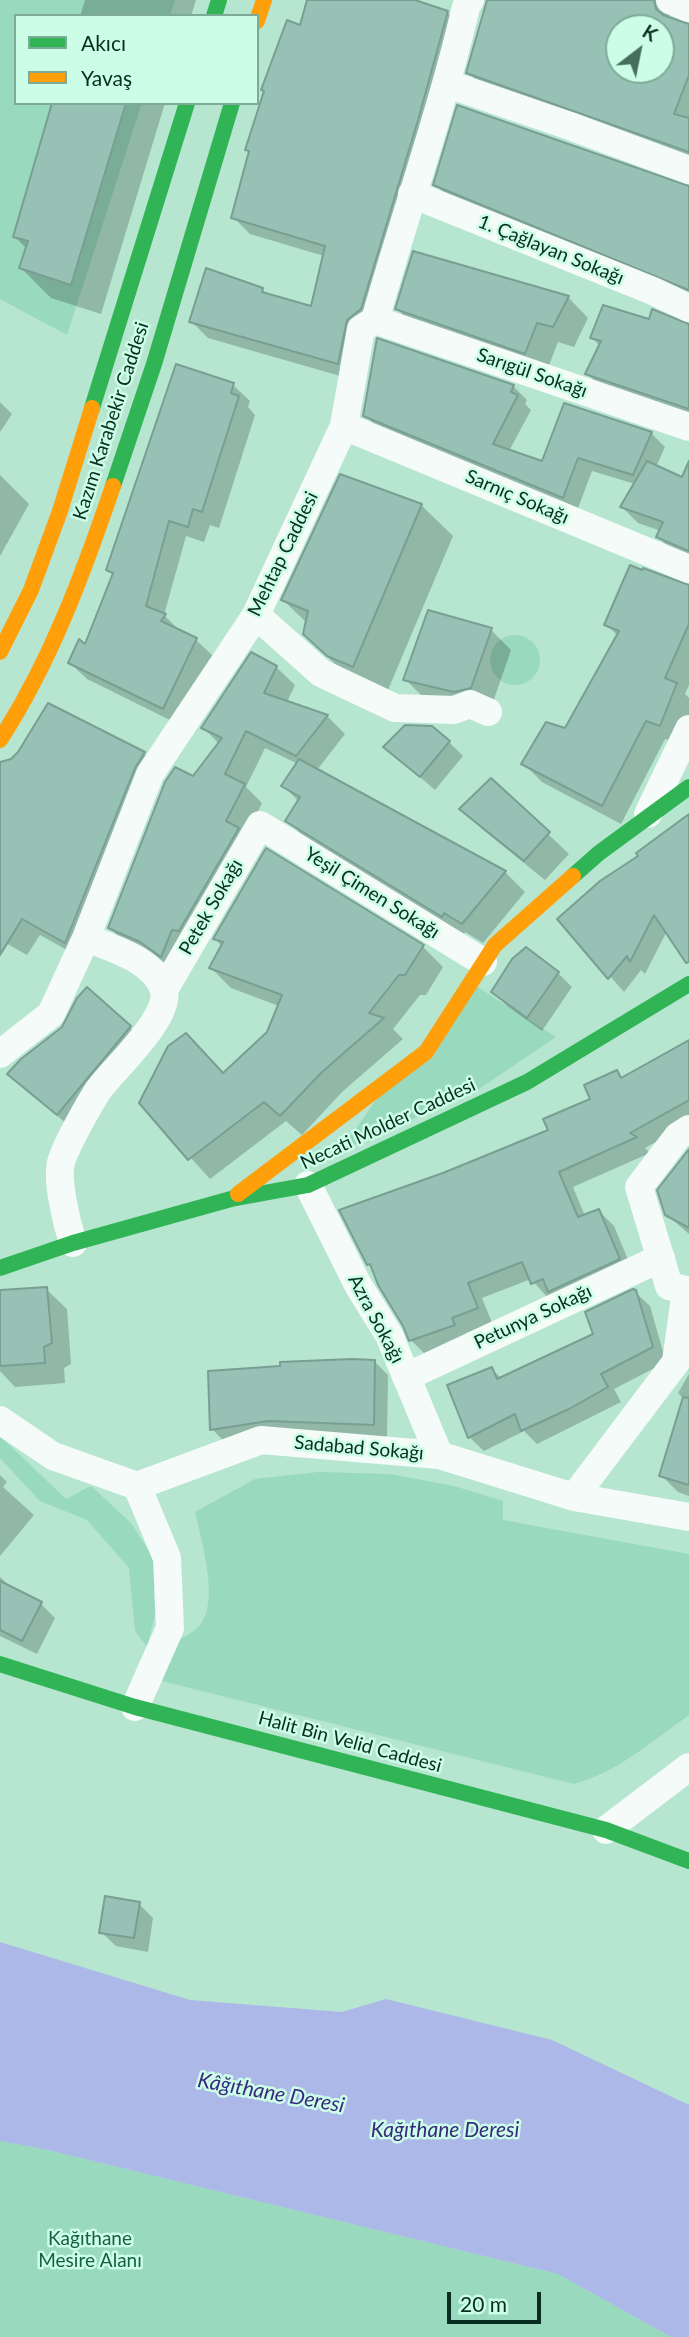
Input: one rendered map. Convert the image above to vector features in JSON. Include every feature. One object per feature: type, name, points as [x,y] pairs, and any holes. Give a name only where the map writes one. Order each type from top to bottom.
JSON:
[{"type":"main road","name":"Kazım Karabekir Caddesi","points":[[0,652],[30,590],[60,511],[186,105]]},
{"type":"main road","name":"Kazım Karabekir Caddesi","points":[[0,740],[36,677],[61,625],[95,538],[130,439],[231,105]]},
{"type":"main road","points":[[231,1199],[426,1052],[495,944],[598,853],[689,788]]},
{"type":"main road","name":"Necati Molder Caddesi","points":[[0,1268],[73,1243],[231,1199],[308,1185],[527,1082],[689,984]]},
{"type":"main road","name":"Halit Bin Velid Caddesi","points":[[0,1664],[135,1707],[606,1830],[689,1861]]},
{"type":"street","points":[[670,0],[689,8]]},
{"type":"street","name":"Mehtap Caddesi","points":[[0,1054],[51,1014],[86,938],[150,774],[256,615],[344,425],[361,329],[375,320],[448,83],[468,4]]},
{"type":"street","points":[[448,83],[689,170]]},
{"type":"street","name":"1. Çağlayan Sokağı","points":[[412,194],[689,308]]},
{"type":"street","name":"Sarıgül Sokağı","points":[[375,320],[689,427]]},
{"type":"street","name":"Sarnıç Sokağı","points":[[344,425],[689,569]]},
{"type":"street","points":[[256,615],[324,675],[395,708],[454,710],[470,704],[488,712]]},
{"type":"street","points":[[645,820],[689,729]]},
{"type":"street","name":"Yeşil Çimen Sokağı","points":[[260,825],[483,962]]},
{"type":"street","name":"Petek Sokağı","points":[[73,1243],[62,1208],[61,1161],[98,1091],[143,1039],[163,1003],[164,990],[260,825]]},
{"type":"street","points":[[86,938],[141,962],[155,975],[164,990]]},
{"type":"street","points":[[574,1497],[676,1362],[688,1290],[669,1286],[639,1187],[678,1136],[689,1129]]},
{"type":"street","name":"Azra Sokağı","points":[[308,1185],[358,1285],[389,1335],[439,1455]]},
{"type":"street","name":"Petunya Sokağı","points":[[406,1377],[661,1258]]},
{"type":"street","points":[[0,1420],[54,1456],[137,1486],[167,1558],[170,1628],[135,1707]]},
{"type":"street","name":"Sadabad Sokağı","points":[[137,1486],[261,1440],[439,1455],[574,1497],[689,1517]]},
{"type":"street","points":[[606,1830],[689,1767]]},
{"type":"green space","points":[[0,0],[175,0],[171,14],[14,14],[14,105],[141,105],[67,335],[0,299]]},
{"type":"green space","points":[[515,635],[533,642],[540,660],[533,678],[515,685],[497,678],[490,660],[497,642]]},
{"type":"green space","points":[[476,986],[556,1037],[476,1091],[340,1151],[381,1093]]},
{"type":"green space","points":[[0,1436],[66,1499],[91,1486],[131,1523],[154,1559],[155,1615],[147,1647],[135,1631],[129,1568],[87,1520],[40,1501],[0,1458]]},
{"type":"green space","points":[[318,1472],[390,1474],[454,1486],[503,1501],[503,1520],[689,1554],[689,1715],[620,1764],[574,1784],[162,1681],[174,1642],[197,1628],[208,1605],[208,1572],[195,1512],[255,1479]]},
{"type":"green space","name":"Kağıthane Mesire Alanı","points":[[0,2141],[48,2150],[558,2274],[671,2337],[0,2337]]},
{"type":"water","name":"Kağıthane Deresi","points":[[0,1942],[190,2000],[342,2012],[386,1999],[552,2040],[689,2105],[689,2337],[671,2337],[558,2274],[48,2150],[0,2141]]},
{"type":"building","points":[[307,0],[415,0],[448,11],[361,309],[347,320],[338,364],[189,322],[206,268],[263,288],[262,292],[311,306],[325,246],[231,218],[249,151],[245,150],[264,91],[261,90],[287,20],[300,25]]},
{"type":"building","points":[[487,0],[654,0],[656,9],[662,14],[605,14],[605,84],[675,84],[675,19],[689,24],[689,75],[674,114],[689,118],[689,152],[466,73]]},
{"type":"building","points":[[51,105],[125,105],[71,285],[19,268],[28,241],[13,237]]},
{"type":"building","points":[[457,105],[689,186],[689,290],[433,185]]},
{"type":"building","points":[[413,251],[569,296],[553,327],[537,323],[525,354],[395,309]]},
{"type":"building","points":[[603,305],[649,319],[652,309],[689,324],[689,409],[585,374],[601,341],[590,338]]},
{"type":"building","points":[[377,338],[514,385],[511,392],[518,395],[493,444],[542,461],[564,403],[652,432],[633,475],[578,458],[563,498],[363,416]]},
{"type":"building","points":[[176,364],[234,383],[231,393],[239,396],[202,512],[193,509],[188,527],[169,521],[146,606],[166,614],[161,621],[197,638],[163,709],[68,663],[79,639],[85,644],[113,573],[106,570]]},
{"type":"building","points":[[647,461],[682,477],[689,461],[689,551],[656,537],[663,522],[620,507]]},
{"type":"building","points":[[340,474],[422,504],[353,667],[327,656],[303,634],[308,611],[281,600]]},
{"type":"building","points":[[630,565],[689,585],[689,624],[665,678],[677,683],[660,726],[646,721],[602,806],[521,764],[546,722],[565,728],[619,631],[604,625]]},
{"type":"building","points":[[428,610],[492,628],[471,688],[454,692],[403,680]]},
{"type":"building","points":[[251,652],[277,666],[264,693],[328,715],[296,756],[246,731],[225,774],[245,784],[226,821],[239,828],[179,931],[172,930],[161,957],[140,942],[108,928],[165,782],[175,767],[193,776],[222,738],[201,728]]},
{"type":"building","points":[[48,703],[145,752],[135,768],[65,943],[22,919],[0,955],[0,762],[11,759],[18,752]]},
{"type":"building","points":[[405,725],[432,726],[450,741],[420,777],[383,747]]},
{"type":"building","points":[[299,759],[506,871],[462,924],[444,913],[442,917],[285,821],[300,797],[281,786]]},
{"type":"building","points":[[491,778],[550,832],[524,861],[459,809]]},
{"type":"building","points":[[689,814],[689,962],[686,963],[654,915],[630,962],[627,956],[608,979],[557,919],[600,881],[638,856],[636,853]]},
{"type":"building","points":[[266,848],[424,945],[405,975],[399,975],[369,1013],[384,1018],[322,1072],[280,1116],[264,1102],[188,1160],[139,1103],[168,1046],[186,1033],[223,1073],[267,1032],[282,995],[209,968],[223,942],[213,939]]},
{"type":"building","points":[[526,947],[559,972],[527,1018],[491,992],[512,959]]},
{"type":"building","points":[[87,987],[131,1026],[57,1115],[7,1074],[21,1059],[62,1027],[77,998]]},
{"type":"building","points":[[689,1040],[689,1100],[630,1133],[637,1137],[559,1172],[578,1217],[599,1209],[620,1259],[548,1292],[543,1279],[531,1284],[522,1262],[468,1283],[478,1308],[452,1318],[455,1325],[409,1341],[339,1210],[443,1173],[548,1130],[543,1119],[590,1099],[584,1085],[617,1070],[621,1078]]},
{"type":"building","points":[[689,1149],[689,1228],[665,1215],[657,1190]]},
{"type":"building","points":[[47,1287],[52,1343],[44,1347],[45,1363],[0,1366],[0,1290]]},
{"type":"building","points":[[633,1289],[636,1290],[653,1347],[601,1374],[608,1387],[569,1409],[521,1431],[515,1414],[468,1438],[447,1385],[492,1367],[497,1379],[593,1334],[585,1312]]},
{"type":"building","points":[[375,1360],[374,1425],[268,1421],[210,1430],[208,1371],[280,1366],[280,1362]]},
{"type":"building","points":[[683,1397],[689,1398],[689,1485],[659,1476]]},
{"type":"building","points":[[0,1581],[42,1602],[22,1641],[0,1630]]},
{"type":"building","points":[[105,1896],[140,1902],[134,1938],[99,1933]]},
{"type":"traffic: fast","points":[[215,14],[219,0]]},
{"type":"traffic: fast","points":[[92,408],[186,105]]},
{"type":"traffic: fast","points":[[113,486],[154,364],[231,105]]},
{"type":"traffic: fast","points":[[573,876],[599,853],[689,787]]},
{"type":"traffic: fast","points":[[0,1268],[73,1243],[231,1199],[308,1185],[527,1082],[689,984]]},
{"type":"traffic: fast","points":[[0,1664],[135,1707],[606,1830],[689,1861]]},
{"type":"traffic: slow","points":[[259,15],[264,0]]},
{"type":"traffic: slow","points":[[0,652],[31,590],[60,511],[92,408]]},
{"type":"traffic: slow","points":[[0,740],[50,648],[78,584],[113,486]]},
{"type":"traffic: slow","points":[[238,1194],[426,1052],[495,945],[573,876]]},
{"type":"water label","name":"Kâğıthane Deresi","points":[[271,2093]]}]
